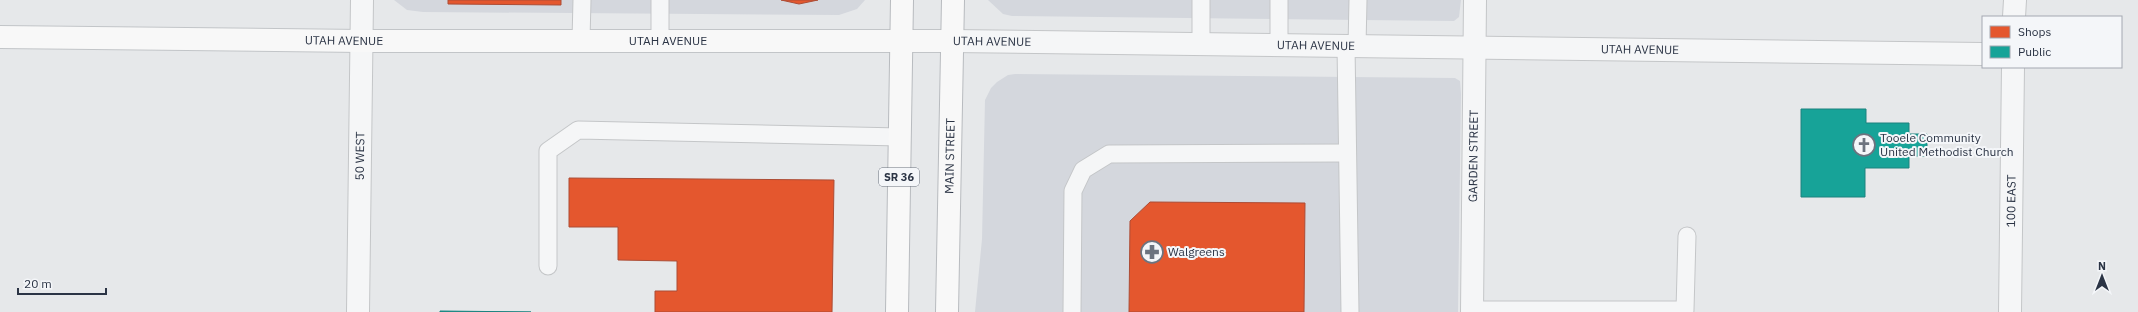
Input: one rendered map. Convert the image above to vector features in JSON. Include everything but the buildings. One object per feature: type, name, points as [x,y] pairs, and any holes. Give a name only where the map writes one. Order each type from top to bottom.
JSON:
[{"type":"main road","name":"SR 36","points":[[897,312],[902,0]]},
{"type":"main road","name":"MAIN STREET","points":[[947,312],[953,0]]},
{"type":"main road","name":"UTAH AVENUE","points":[[0,37],[362,41],[952,41]]},
{"type":"street","name":"50 WEST","points":[[358,312],[362,0]]},
{"type":"street","name":"GARDEN STREET","points":[[1472,311],[1475,0]]},
{"type":"street","points":[[2014,16],[2015,0]]},
{"type":"street","name":"UTAH AVENUE","points":[[952,41],[1474,49],[1982,54]]},
{"type":"street","name":"100 EAST","points":[[2010,312],[2013,68]]},
{"type":"lane","points":[[581,40],[582,0]]},
{"type":"lane","points":[[660,0],[660,40]]},
{"type":"lane","points":[[1201,0],[1201,45]]},
{"type":"lane","points":[[1279,0],[1279,45]]},
{"type":"lane","points":[[1350,312],[1347,153],[1351,46],[1358,0]]},
{"type":"lane","points":[[548,266],[548,151],[578,130],[900,137]]},
{"type":"lane","points":[[1072,312],[1073,191],[1083,170],[1109,154],[1347,153]]},
{"type":"lane","points":[[1472,311],[1685,310],[1687,236]]},
{"type":"shaded area","points":[[394,0],[865,0],[857,9],[839,15],[423,12],[407,10]]},
{"type":"shaded area","points":[[988,0],[1461,0],[1459,17],[1454,21],[1012,16],[1003,14]]},
{"type":"shaded area","points":[[1008,75],[1455,78],[1460,81],[1461,94],[1458,312],[975,312],[982,239],[985,100],[991,88],[997,82]]},
{"type":"place","name":"Tooele Community United Methodist Church","points":[[1864,145]]},
{"type":"place","name":"Walgreens","points":[[1152,252]]}]
